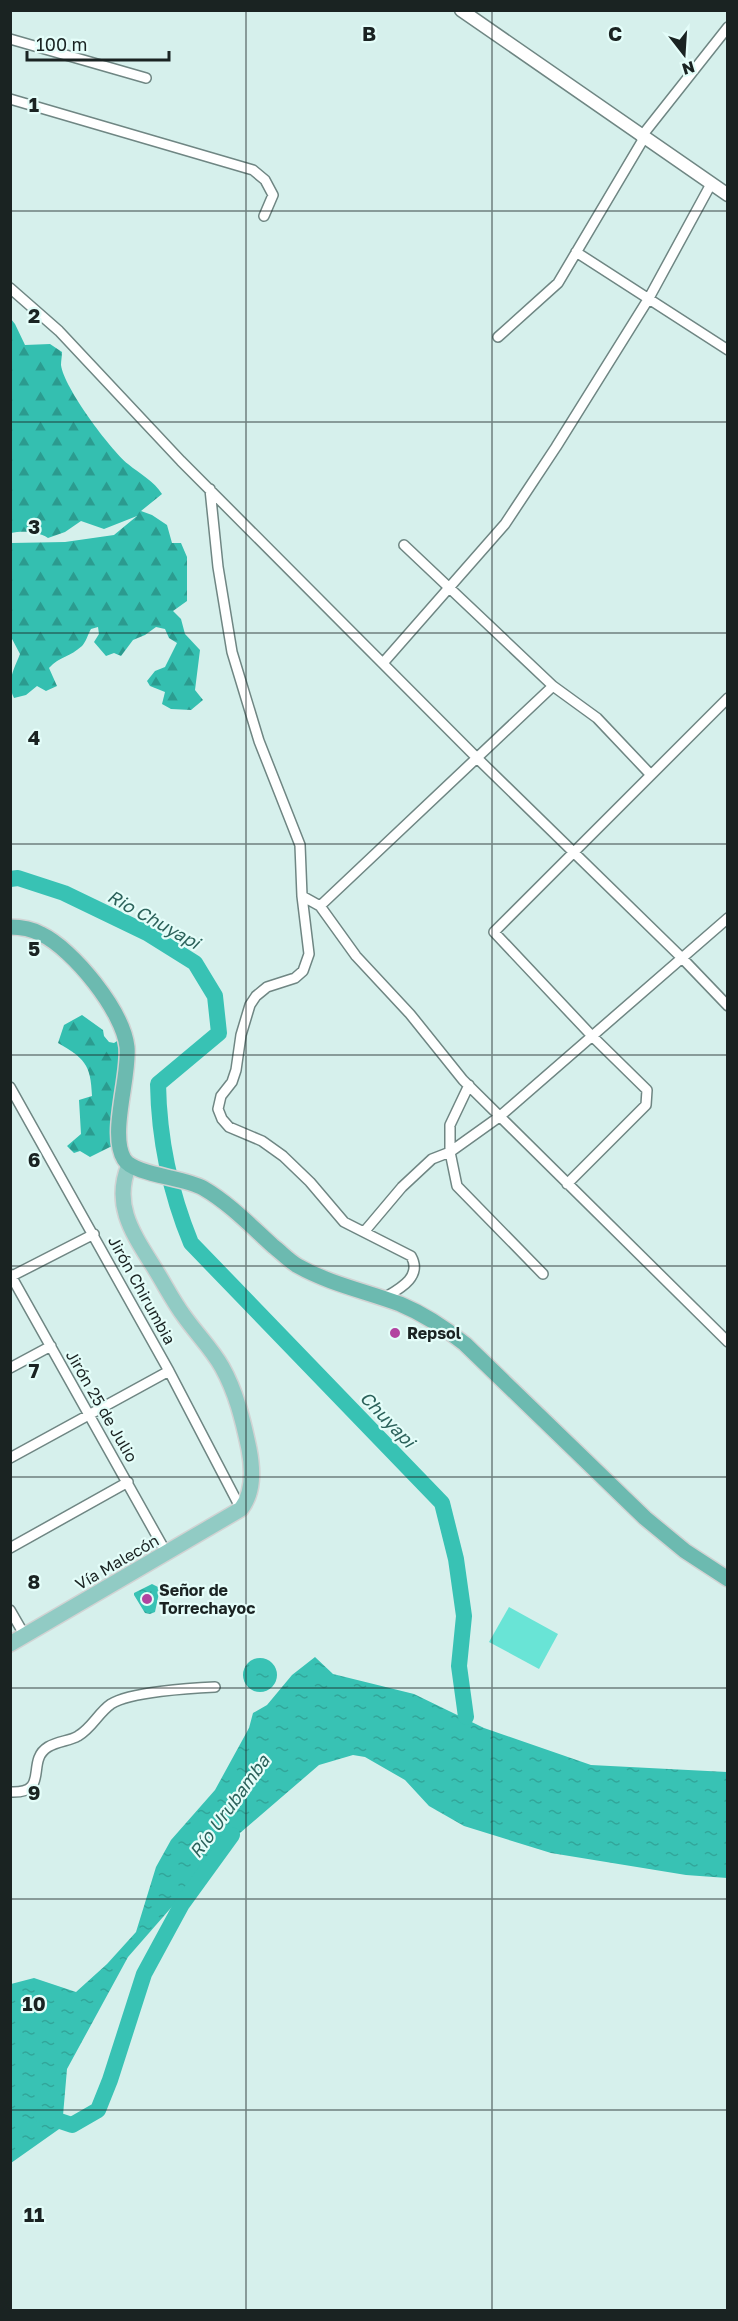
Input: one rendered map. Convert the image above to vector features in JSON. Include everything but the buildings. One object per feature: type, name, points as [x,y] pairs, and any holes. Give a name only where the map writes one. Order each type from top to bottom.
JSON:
[{"type":"highway","points":[[10,927],[30,930],[56,943],[83,969],[99,989],[123,1027],[127,1047],[119,1124],[121,1151],[129,1165],[138,1170],[189,1182],[218,1198],[295,1264],[328,1281],[413,1310],[440,1324],[465,1344],[645,1518],[685,1551],[728,1579]]},
{"type":"main road","points":[[129,1165],[122,1184],[122,1196],[130,1228],[183,1315],[221,1365],[232,1387],[244,1422],[250,1458],[251,1488],[248,1499],[241,1509]]},
{"type":"main road","name":"Vía Malecón","points":[[10,1644],[241,1509]]},
{"type":"street","points":[[461,10],[728,195]]},
{"type":"street","points":[[498,337],[558,282],[643,137],[728,27]]},
{"type":"street","points":[[10,39],[146,78]]},
{"type":"street","points":[[10,99],[253,170],[265,180],[273,195],[264,216]]},
{"type":"street","points":[[383,663],[504,524],[556,447],[649,298],[711,184]]},
{"type":"street","points":[[576,252],[728,350]]},
{"type":"street","points":[[10,288],[59,331],[181,461],[728,1006]]},
{"type":"street","points":[[210,489],[218,567],[232,652],[259,741],[300,845],[302,896],[309,954],[303,971],[295,978],[267,987],[256,996],[250,1005],[241,1035],[236,1070],[232,1082],[221,1096],[218,1109],[222,1119],[230,1127],[262,1141],[283,1156],[310,1182],[344,1221],[411,1256],[415,1263],[415,1270],[410,1280],[383,1299]]},
{"type":"street","points":[[404,545],[553,686],[597,718],[651,775]]},
{"type":"street","points":[[320,906],[553,686]]},
{"type":"street","points":[[567,1184],[646,1106],[647,1090],[592,1036],[494,932],[728,698]]},
{"type":"street","points":[[302,896],[320,906],[356,956],[410,1014],[469,1085],[727,1341]]},
{"type":"street","points":[[364,1232],[402,1187],[432,1159],[450,1152],[500,1117],[728,918]]},
{"type":"street","points":[[469,1085],[450,1125],[450,1152],[458,1186],[543,1274]]},
{"type":"street","name":"Jirón Chirumbia","points":[[11,1090],[94,1234],[241,1509]]},
{"type":"street","points":[[11,1276],[94,1234]]},
{"type":"street","name":"Jirón 25 de Julio","points":[[11,1276],[167,1554]]},
{"type":"street","points":[[10,1368],[51,1346]]},
{"type":"street","points":[[10,1458],[169,1371]]},
{"type":"street","points":[[10,1548],[128,1482]]},
{"type":"street","points":[[10,1610],[25,1636]]},
{"type":"street","points":[[10,1792],[23,1793],[33,1786],[37,1776],[36,1765],[40,1753],[48,1747],[77,1737],[113,1703],[131,1696],[150,1693],[215,1687]]},
{"type":"green space","points":[[11,319],[25,345],[50,344],[62,352],[61,365],[64,375],[89,418],[120,456],[151,481],[162,494],[141,511],[167,525],[172,543],[181,543],[187,557],[187,601],[173,611],[181,619],[185,634],[200,650],[195,690],[203,700],[191,710],[171,709],[162,704],[165,692],[150,686],[147,681],[155,671],[165,667],[177,643],[169,638],[165,629],[156,627],[133,640],[121,656],[114,653],[106,656],[94,642],[99,634],[98,627],[91,629],[82,646],[49,668],[57,686],[46,691],[37,686],[26,695],[14,698],[11,681],[20,654],[11,637],[11,543],[65,542],[114,535],[137,516],[104,529],[81,521],[65,532],[48,538],[30,532],[11,533]]},
{"type":"green space","points":[[82,1015],[103,1030],[109,1042],[114,1043],[123,1037],[120,1148],[110,1147],[90,1157],[80,1151],[74,1153],[67,1146],[81,1134],[79,1100],[92,1096],[90,1076],[80,1058],[58,1043],[64,1025]]},
{"type":"shaded area","points":[[509,1607],[558,1634],[539,1669],[489,1642]]},
{"type":"water","name":"Señor de Torrechayoc","points":[[152,1584],[160,1588],[155,1612],[150,1614],[145,1613],[134,1593]]},
{"type":"water","points":[[315,1657],[333,1674],[414,1694],[484,1728],[591,1765],[727,1772],[727,1878],[686,1875],[551,1853],[464,1826],[429,1806],[405,1780],[365,1757],[353,1755],[319,1765],[226,1845],[128,1957],[67,2069],[62,2127],[11,2163],[11,1984],[34,1978],[76,1992],[107,1964],[136,1932],[156,1867],[171,1840],[215,1790],[249,1728],[253,1713],[267,1705],[292,1675]]},
{"type":"water","points":[[260,1658],[272,1663],[277,1675],[272,1687],[260,1692],[248,1687],[243,1675],[248,1663]]},
{"type":"waterway","name":"Chuyapi","points":[[10,879],[18,878],[64,893],[147,933],[195,963],[215,996],[219,1033],[158,1084],[163,1145],[177,1205],[191,1243],[442,1503],[456,1559],[464,1616],[459,1666],[466,1717]]},
{"type":"waterway","name":"Río Urubamba","points":[[42,2115],[72,2125],[98,2110],[144,1974],[182,1904],[232,1835]]},
{"type":"place","name":"Repsol","points":[[395,1333]]},
{"type":"place","name":"Señor de Torrechayoc","points":[[147,1599]]},
{"type":"water label","name":"Rio Chuyapi","points":[[154,919]]}]
